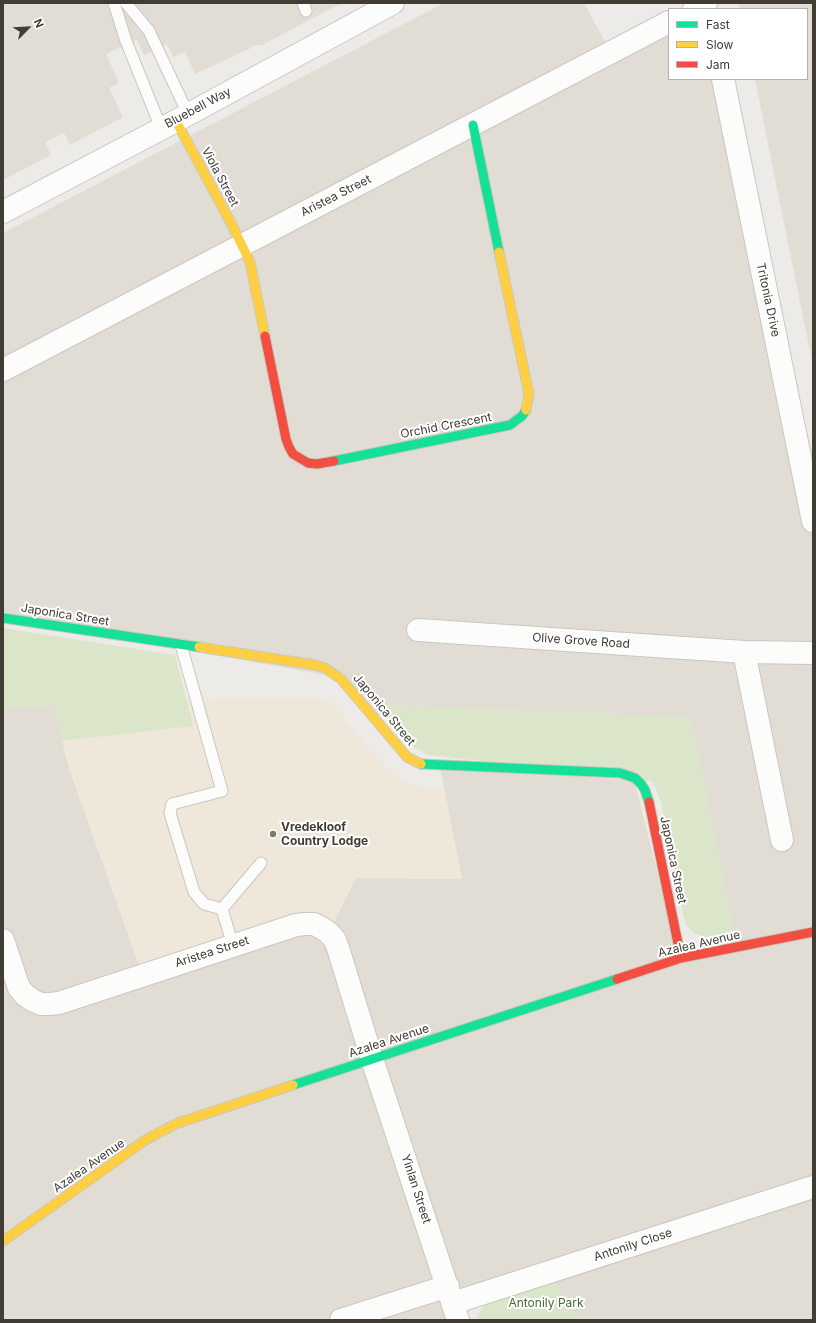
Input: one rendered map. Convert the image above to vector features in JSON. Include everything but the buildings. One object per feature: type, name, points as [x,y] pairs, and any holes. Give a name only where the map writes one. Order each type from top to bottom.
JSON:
[{"type":"street","name":"Bluebell Way","points":[[3,212],[393,3]]},
{"type":"street","points":[[696,8],[707,3]]},
{"type":"street","name":"Aristea Street","points":[[3,370],[668,23]]},
{"type":"street","name":"Tritonia Drive","points":[[723,80],[813,521]]},
{"type":"street","name":"Viola Street","points":[[175,121],[242,245]]},
{"type":"street","name":"Orchid Crescent","points":[[242,245],[250,262],[286,439],[289,447],[300,459],[308,463],[317,464],[510,425],[522,416],[526,410],[529,394],[473,125]]},
{"type":"street","name":"Japonica Street","points":[[3,618],[314,665],[325,668],[341,679],[407,757],[423,765],[620,773],[635,778],[645,790],[648,797],[681,958]]},
{"type":"street","name":"Olive Grove Road","points":[[418,630],[744,652],[813,653]]},
{"type":"street","points":[[744,652],[782,840]]},
{"type":"street","name":"Aristea Street","points":[[3,940],[19,988],[32,1000],[41,1004],[50,1004],[59,1003],[296,925],[305,924],[318,926],[329,933],[335,940],[372,1058]]},
{"type":"street","name":"Azalea Avenue","points":[[3,1241],[160,1132],[178,1123],[372,1058],[681,958],[813,932]]},
{"type":"street","name":"Yinlan Street","points":[[372,1058],[453,1303]]},
{"type":"street","name":"Antonily Close","points":[[341,1320],[453,1303],[813,1187]]},
{"type":"lane","points":[[114,3],[126,42],[175,121]]},
{"type":"lane","points":[[126,3],[149,31],[175,121]]},
{"type":"lane","points":[[181,645],[222,791],[172,804],[170,813],[194,892],[204,904],[222,909]]},
{"type":"lane","points":[[222,909],[261,863]]},
{"type":"lane","points":[[222,909],[233,945]]},
{"type":"shaded area","points":[[3,3],[342,3],[262,45],[251,46],[251,48],[195,74],[185,52],[173,57],[167,44],[144,55],[137,40],[106,54],[119,83],[109,88],[123,117],[70,145],[64,133],[45,142],[51,155],[3,180]]},
{"type":"shaded area","points":[[444,3],[584,3],[610,51],[668,21],[668,80],[721,80],[813,529],[813,1320],[581,1320],[546,1272],[452,1303],[458,1320],[3,1320],[3,708],[54,706],[69,768],[143,976],[297,926],[328,934],[356,878],[462,879],[440,767],[634,780],[679,957],[736,946],[691,718],[388,705],[376,718],[342,678],[3,617],[3,233]]},
{"type":"shaded area","points":[[739,3],[813,3],[813,367],[755,80],[808,80],[808,8],[740,8]]},
{"type":"shaded area","name":"Vredekloof Country Lodge","points":[[186,698],[328,699],[385,767],[406,782],[425,789],[444,790],[462,879],[356,878],[334,922],[326,916],[318,913],[305,912],[293,914],[138,963],[69,768],[62,741],[192,726]]},
{"type":"green space","points":[[3,628],[175,655],[193,726],[62,741],[54,706],[3,708]]},
{"type":"green space","points":[[388,705],[691,718],[734,933],[707,937],[695,934],[687,926],[684,918],[661,802],[652,781],[429,755],[413,747],[382,711]]},
{"type":"green space","name":"Antonily Park","points":[[553,1282],[581,1320],[476,1320],[481,1309],[488,1304]]},
{"type":"traffic: fast","points":[[473,125],[499,252]]},
{"type":"traffic: fast","points":[[334,461],[510,425],[522,416],[526,410]]},
{"type":"traffic: fast","points":[[3,618],[199,647]]},
{"type":"traffic: fast","points":[[421,764],[620,773],[635,778],[645,790],[649,802]]},
{"type":"traffic: fast","points":[[293,1085],[617,979]]},
{"type":"traffic: slow","points":[[176,121],[233,227],[250,262],[265,336]]},
{"type":"traffic: slow","points":[[499,252],[529,394],[526,410]]},
{"type":"traffic: slow","points":[[199,647],[315,665],[325,668],[341,679],[407,757],[421,764]]},
{"type":"traffic: slow","points":[[3,1241],[144,1141],[160,1132],[178,1123],[293,1085]]},
{"type":"traffic: jam","points":[[265,336],[286,439],[289,447],[293,454],[308,463],[317,464],[334,461]]},
{"type":"traffic: jam","points":[[649,802],[681,958]]},
{"type":"traffic: jam","points":[[617,979],[681,958],[813,932]]},
{"type":"place","name":"Vredekloof Country Lodge","points":[[273,834]]}]
